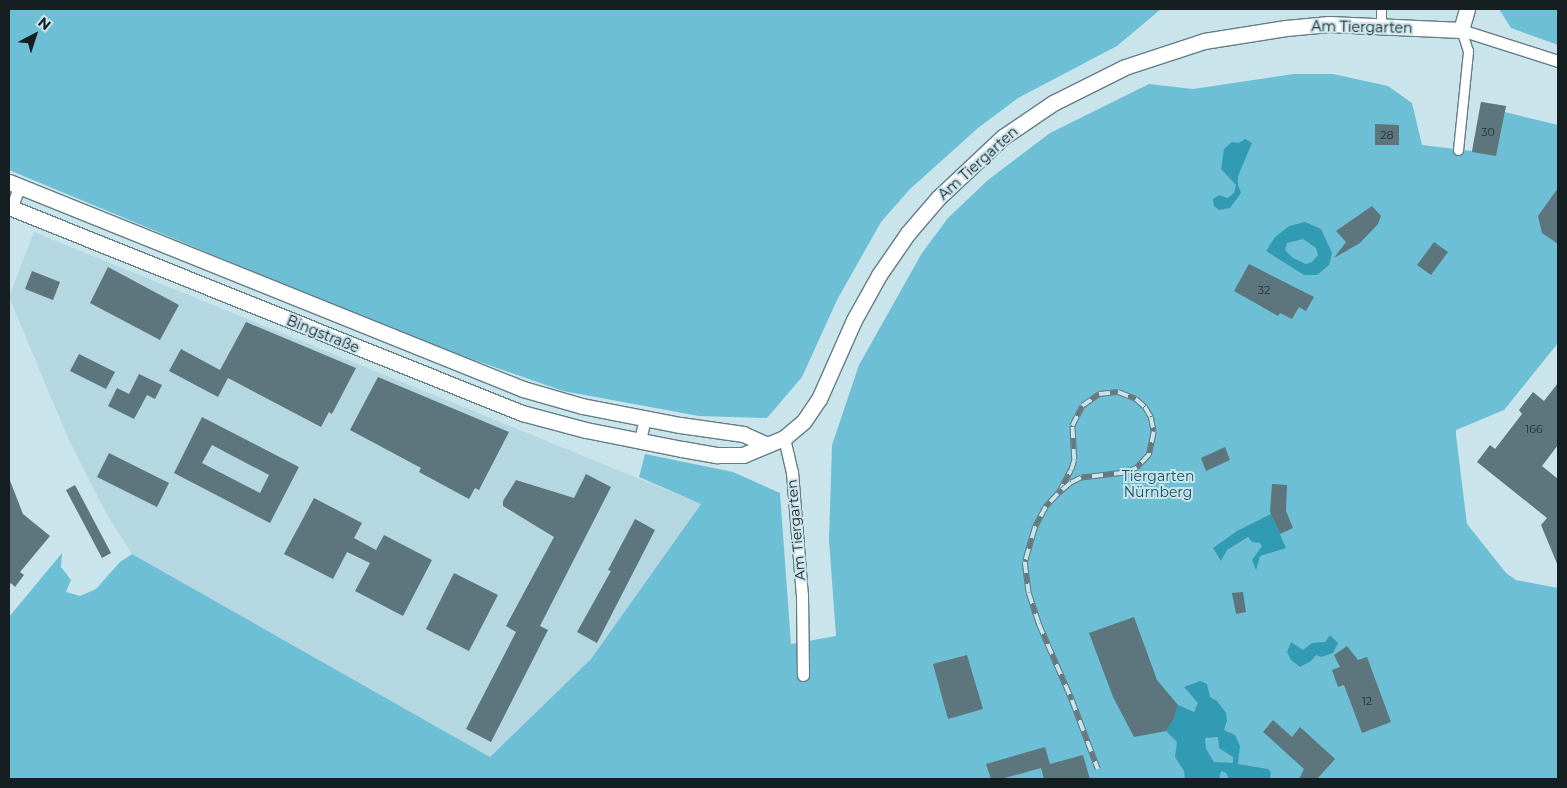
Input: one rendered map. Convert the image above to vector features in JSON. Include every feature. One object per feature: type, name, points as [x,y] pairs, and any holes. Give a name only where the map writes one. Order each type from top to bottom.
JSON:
[{"type":"street","points":[[1381,9],[1382,27]]},
{"type":"street","points":[[1458,150],[1468,51],[1461,30],[1467,9]]},
{"type":"street","name":"Am Tiergarten","points":[[803,675],[802,595],[792,472],[784,438],[804,421],[814,407],[878,275],[903,239],[957,178],[1023,123],[1102,76],[1144,59],[1183,47],[1238,35],[1310,25],[1461,30]]},
{"type":"street","points":[[1461,30],[1558,61]]},
{"type":"street","name":"Bingstraße","points":[[765,444],[743,434],[645,418],[559,400],[523,389],[14,184],[10,207],[495,404],[551,422],[717,455],[742,455],[765,444],[784,438]]},
{"type":"street","points":[[640,440],[645,418]]},
{"type":"shaded area","points":[[1245,139],[1252,143],[1238,176],[1238,185],[1241,193],[1230,208],[1219,210],[1214,206],[1213,199],[1219,195],[1228,198],[1234,193],[1236,185],[1221,169],[1224,149],[1232,142],[1239,143]]},
{"type":"shaded area","points":[[1305,222],[1321,229],[1332,253],[1329,265],[1317,275],[1304,275],[1266,251],[1275,237],[1289,226]],"holes":[[[1303,239],[1316,248],[1318,255],[1312,262],[1306,264],[1293,258],[1285,250],[1287,243]]]},
{"type":"shaded area","points":[[34,232],[701,504],[591,659],[490,757],[132,554],[106,513],[68,438],[9,297]]},
{"type":"shaded area","points":[[1271,514],[1286,548],[1260,556],[1256,570],[1252,560],[1262,546],[1260,543],[1252,542],[1248,537],[1227,550],[1221,561],[1213,548],[1237,531]]},
{"type":"shaded area","points":[[1330,635],[1338,643],[1333,653],[1321,657],[1316,655],[1311,661],[1300,667],[1291,660],[1287,652],[1291,642],[1303,650],[1312,643],[1325,642]]},
{"type":"shaded area","points":[[1200,681],[1207,684],[1210,697],[1217,701],[1226,713],[1227,721],[1224,730],[1235,735],[1240,746],[1238,764],[1268,769],[1271,772],[1270,779],[1229,779],[1226,773],[1221,771],[1219,779],[1185,779],[1184,771],[1175,757],[1177,742],[1166,731],[1174,719],[1178,705],[1194,712],[1198,703],[1184,687]],"holes":[[[1218,737],[1219,748],[1233,757],[1233,763],[1214,762],[1206,749],[1205,738]]]},
{"type":"green space","points":[[9,9],[1161,9],[1117,46],[1018,98],[978,128],[910,189],[881,222],[837,300],[802,377],[767,418],[699,416],[563,391],[420,341],[9,170]]},
{"type":"green space","points":[[1499,9],[1558,9],[1558,45],[1511,28]]},
{"type":"green space","name":"Tiergarten Nürnberg","points":[[1294,74],[1333,74],[1388,86],[1412,103],[1422,145],[1472,151],[1481,102],[1506,106],[1505,112],[1558,125],[1558,343],[1504,410],[1456,430],[1456,435],[1467,524],[1506,573],[1516,580],[1558,588],[1558,779],[9,779],[9,617],[62,553],[61,567],[71,580],[66,592],[80,596],[96,589],[120,562],[132,554],[490,757],[591,659],[701,504],[639,477],[645,454],[733,472],[780,493],[791,644],[836,636],[829,540],[832,445],[859,365],[922,253],[948,218],[988,180],[1050,133],[1149,84],[1193,89]]},
{"type":"building","points":[[1481,102],[1506,106],[1496,156],[1472,152]]},
{"type":"building","points":[[1375,124],[1399,125],[1399,145],[1375,145]]},
{"type":"building","points":[[1558,188],[1558,244],[1542,233],[1538,216]]},
{"type":"building","points":[[1372,206],[1381,216],[1378,224],[1360,243],[1334,258],[1346,242],[1336,231]]},
{"type":"building","points":[[1434,242],[1448,252],[1431,275],[1417,265]]},
{"type":"building","points":[[1249,264],[1314,297],[1306,311],[1299,307],[1292,319],[1280,313],[1278,316],[1234,291]]},
{"type":"building","points":[[108,267],[179,305],[160,340],[90,303]]},
{"type":"building","points":[[32,271],[60,282],[53,300],[25,289]]},
{"type":"building","points":[[246,322],[356,368],[332,414],[329,412],[321,427],[228,378],[218,397],[169,371],[181,349],[220,370]]},
{"type":"building","points":[[79,354],[115,372],[106,389],[70,371]]},
{"type":"building","points":[[139,374],[162,385],[155,399],[147,395],[134,419],[108,406],[117,388],[129,394]]},
{"type":"building","points":[[378,377],[509,432],[479,490],[475,488],[469,499],[419,472],[421,468],[350,430]]},
{"type":"building","points":[[1558,383],[1558,445],[1542,466],[1558,479],[1558,566],[1541,525],[1547,518],[1477,462],[1490,445],[1495,449],[1522,414],[1519,410],[1533,392],[1544,401]]},
{"type":"building","points":[[202,417],[299,467],[270,523],[174,473]],"holes":[[[212,445],[269,475],[260,493],[202,463]]]},
{"type":"building","points":[[1225,447],[1230,460],[1206,471],[1201,458]]},
{"type":"building","points":[[109,453],[169,483],[157,507],[97,477]]},
{"type":"building","points":[[586,474],[611,487],[540,626],[548,630],[491,742],[466,729],[516,632],[506,626],[554,537],[503,506],[503,501],[516,480],[574,498]]},
{"type":"building","points":[[9,478],[23,514],[50,536],[20,572],[24,575],[15,587],[11,583],[9,586]]},
{"type":"building","points":[[1272,484],[1287,485],[1286,511],[1293,528],[1280,534],[1270,512]]},
{"type":"building","points":[[75,485],[111,553],[102,558],[66,490]]},
{"type":"building","points":[[314,498],[362,523],[354,538],[376,550],[384,535],[432,560],[403,616],[355,591],[370,563],[347,552],[333,579],[284,554]]},
{"type":"building","points":[[635,519],[655,530],[597,643],[577,632],[611,571],[608,570]]},
{"type":"building","points":[[454,573],[498,595],[469,651],[426,629]]},
{"type":"building","points":[[1243,592],[1246,612],[1236,614],[1232,593]]},
{"type":"building","points":[[1134,617],[1157,680],[1178,705],[1174,719],[1166,731],[1134,737],[1113,697],[1089,633]]},
{"type":"building","points":[[1347,646],[1358,660],[1367,657],[1391,722],[1362,733],[1344,685],[1338,687],[1332,670],[1340,667],[1334,655]]},
{"type":"building","points":[[967,655],[983,709],[948,719],[933,664]]},
{"type":"building","points":[[1273,720],[1292,737],[1300,727],[1335,759],[1317,779],[1299,779],[1304,769],[1263,732]]},
{"type":"building","points":[[1045,747],[1050,764],[1083,755],[1090,779],[1044,779],[1041,768],[1001,779],[991,779],[986,764]]},
{"type":"railway","points":[[1058,494],[1071,470],[1074,460],[1072,426],[1082,406],[1099,394],[1118,392],[1136,399],[1145,407],[1151,417],[1154,432],[1149,455],[1137,468],[1125,473],[1081,478],[1071,483],[1058,494],[1046,507],[1035,528],[1025,562],[1029,593],[1039,624],[1072,700],[1098,769]]}]
